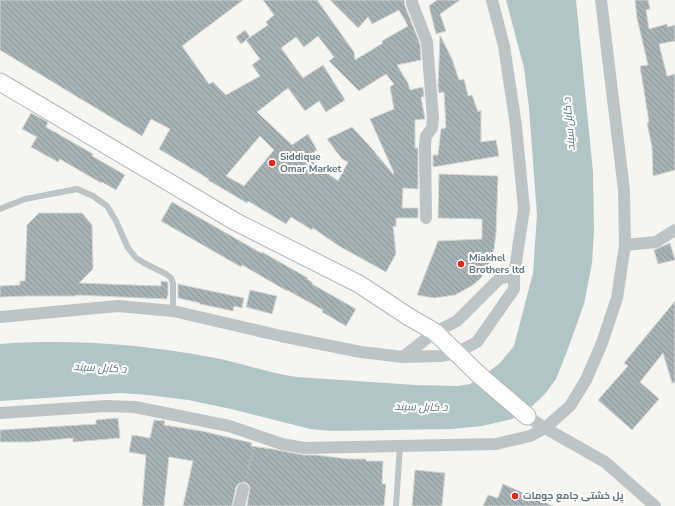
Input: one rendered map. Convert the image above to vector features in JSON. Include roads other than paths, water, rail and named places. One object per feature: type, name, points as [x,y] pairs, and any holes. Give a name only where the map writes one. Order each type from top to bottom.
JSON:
[{"type":"street","points":[[412,0],[427,42],[433,118],[432,128],[426,136],[425,146],[426,218]]},
{"type":"street","points":[[0,317],[118,306],[173,311],[288,338],[361,352],[403,357],[440,356],[456,353],[477,342],[514,289],[514,275],[524,209],[516,126],[506,54],[492,0]]},
{"type":"street","points":[[0,413],[106,406],[135,407],[229,426],[282,444],[304,448],[496,444],[522,439],[545,428],[570,406],[586,380],[602,343],[617,298],[625,245],[624,190],[601,0]]},
{"type":"street","points":[[0,82],[236,222],[359,284],[409,317],[435,332],[477,374],[527,416],[604,462],[655,506]]},
{"type":"street","points":[[625,245],[656,242],[675,230]]},
{"type":"street","points":[[403,357],[435,332],[457,321],[499,279],[514,275]]},
{"type":"street","points":[[239,506],[243,489]]},
{"type":"lane","points":[[0,209],[25,199],[77,190],[93,196],[107,206],[116,221],[128,248],[136,258],[171,278],[173,283],[173,311]]},
{"type":"lane","points":[[396,506],[400,446]]},
{"type":"water","name":"د کابل سيند","points":[[506,0],[576,0],[593,172],[594,232],[592,263],[584,304],[556,379],[544,395],[530,408],[512,419],[482,426],[452,429],[332,431],[310,429],[188,400],[148,395],[121,393],[0,401],[0,344],[79,342],[132,346],[210,357],[297,377],[415,385],[458,386],[470,384],[500,363],[514,346],[533,273],[537,215],[529,108],[524,68]]},
{"type":"place","name":"Siddique Omar Market","points":[[272,163]]},
{"type":"place","name":"Miakhel Brothers ltd","points":[[461,264]]},
{"type":"place","name":"پل خشتی جامع جومات","points":[[515,496]]}]
